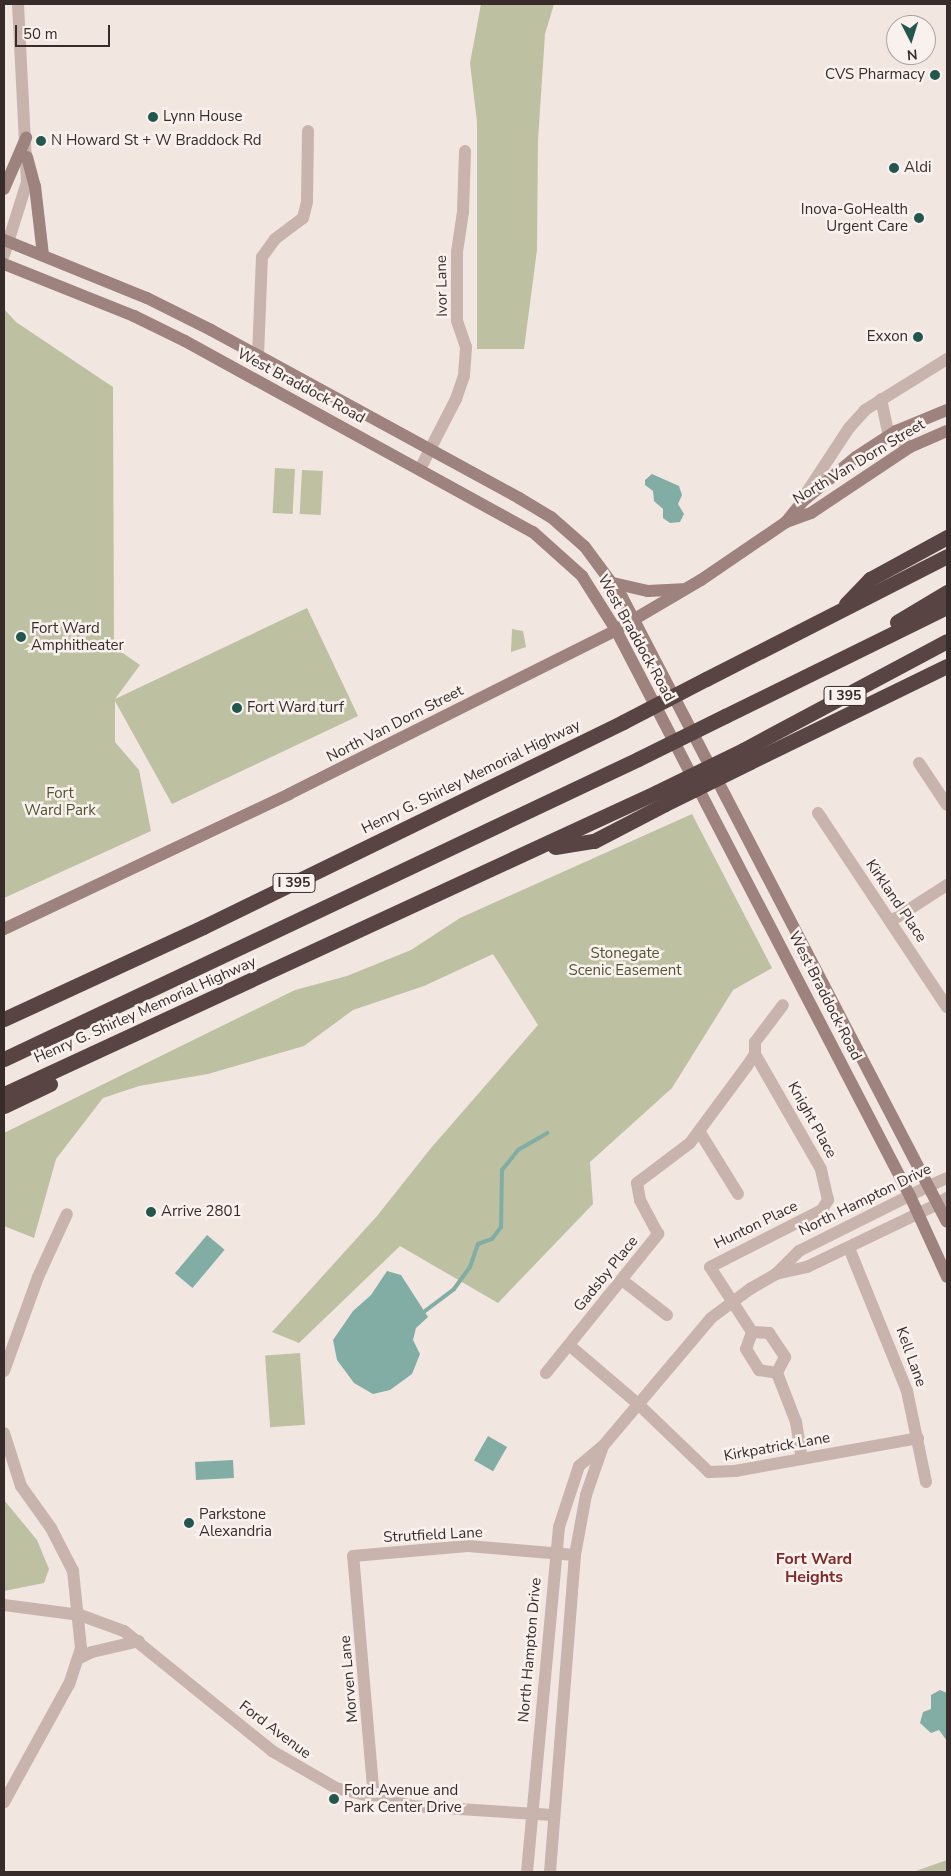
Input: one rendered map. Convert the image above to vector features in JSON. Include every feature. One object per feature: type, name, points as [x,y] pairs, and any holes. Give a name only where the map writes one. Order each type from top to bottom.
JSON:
[{"type":"highway","points":[[836,614],[870,579],[947,537]]},
{"type":"highway","name":"Henry G. Shirley Memorial Highway","points":[[4,1018],[352,856],[623,722],[947,556]]},
{"type":"highway","points":[[789,685],[947,592]]},
{"type":"highway","points":[[4,1060],[638,759],[947,607]]},
{"type":"highway","name":"I 395","points":[[747,756],[947,641]]},
{"type":"highway","points":[[747,756],[947,666]]},
{"type":"highway","name":"Henry G. Shirley Memorial Highway","points":[[4,1094],[539,849],[594,841],[661,798],[747,756]]},
{"type":"highway","points":[[4,1106],[201,1005]]},
{"type":"main road","points":[[4,188],[26,138]]},
{"type":"main road","points":[[27,157],[35,186],[43,255]]},
{"type":"main road","name":"West Braddock Road","points":[[6,241],[147,298],[258,356],[550,517],[585,547],[613,583],[634,620],[929,1186],[943,1201],[947,1222]]},
{"type":"main road","name":"West Braddock Road","points":[[4,264],[134,316],[185,341],[533,532],[556,550],[582,576],[616,630],[910,1196],[947,1277]]},
{"type":"main road","name":"North Van Dorn Street","points":[[786,522],[802,502],[838,471],[890,435],[947,410]]},
{"type":"main road","name":"North Van Dorn Street","points":[[4,928],[298,790],[616,630],[687,589],[786,522],[811,513],[910,447],[947,431]]},
{"type":"main road","points":[[613,583],[648,591],[687,589]]},
{"type":"street","points":[[4,255],[6,241],[22,206],[27,182],[18,4]]},
{"type":"street","points":[[258,356],[262,257],[275,239],[303,218],[307,202],[308,131]]},
{"type":"street","name":"Ivor Lane","points":[[420,469],[464,376],[466,348],[458,321],[456,252],[463,212],[465,151]]},
{"type":"street","points":[[786,522],[849,428],[881,398],[947,358]]},
{"type":"street","points":[[881,398],[885,424],[890,435],[910,447]]},
{"type":"street","points":[[919,762],[947,805]]},
{"type":"street","name":"Kirkland Place","points":[[818,813],[947,1007]]},
{"type":"street","points":[[891,921],[947,885]]},
{"type":"street","name":"Gadsby Place","points":[[546,1373],[658,1234],[640,1200],[637,1183],[690,1143],[755,1054],[756,1042],[783,1005]]},
{"type":"street","name":"Knight Place","points":[[755,1054],[821,1169],[827,1191],[826,1206]]},
{"type":"street","points":[[699,1130],[738,1194]]},
{"type":"street","name":"North Hampton Drive","points":[[527,1872],[559,1527],[572,1482],[579,1466],[603,1446],[637,1403],[711,1318],[776,1274],[800,1251],[947,1178]]},
{"type":"street","name":"North Hampton Drive","points":[[776,1274],[808,1267],[943,1201]]},
{"type":"street","name":"Hunton Place","points":[[732,1302],[712,1273],[714,1264],[826,1206]]},
{"type":"street","points":[[4,1371],[38,1277],[67,1214]]},
{"type":"street","name":"Kell Lane","points":[[849,1248],[898,1363],[918,1438],[926,1482]]},
{"type":"street","points":[[622,1280],[667,1315]]},
{"type":"street","points":[[732,1302],[752,1332]]},
{"type":"street","points":[[752,1332],[769,1333],[785,1357],[777,1373],[796,1422],[802,1459]]},
{"type":"street","points":[[752,1332],[746,1349],[759,1370],[777,1373]]},
{"type":"street","name":"Kirkpatrick Lane","points":[[568,1345],[637,1403],[709,1472],[719,1474],[918,1438]]},
{"type":"street","points":[[4,1433],[20,1486],[51,1528],[73,1571],[80,1615],[80,1658],[70,1684],[4,1802]]},
{"type":"street","name":"North Hampton Drive","points":[[550,1872],[574,1555],[586,1495],[603,1446]]},
{"type":"street","name":"Strutfield Lane","points":[[353,1556],[468,1546],[574,1555]]},
{"type":"street","name":"Morven Lane","points":[[353,1556],[374,1799]]},
{"type":"street","name":"Ford Avenue","points":[[4,1605],[80,1615],[103,1621],[139,1641],[295,1767],[336,1788],[374,1799],[412,1806],[553,1815]]},
{"type":"street","points":[[80,1658],[92,1652],[139,1641]]},
{"type":"green space","points":[[481,4],[554,4],[545,34],[538,140],[537,250],[524,349],[477,349],[477,122],[470,63]]},
{"type":"green space","name":"Fort Ward Park","points":[[4,309],[16,322],[113,387],[114,647],[140,665],[115,699],[307,608],[358,716],[172,804],[115,701],[115,742],[139,770],[151,831],[4,898]]},
{"type":"green space","points":[[275,468],[295,469],[293,514],[273,513]]},
{"type":"green space","points":[[302,470],[323,471],[321,515],[300,514]]},
{"type":"green space","points":[[512,629],[523,631],[526,647],[511,652]]},
{"type":"green space","name":"Stonegate Scenic Easement","points":[[692,814],[772,968],[733,990],[672,1088],[590,1162],[593,1204],[498,1303],[400,1246],[299,1343],[272,1332],[377,1216],[431,1148],[538,1025],[493,954],[424,986],[353,1010],[304,1046],[208,1074],[139,1086],[103,1098],[56,1159],[34,1238],[4,1226],[4,1133],[295,990],[347,976],[411,950],[460,918]]},
{"type":"green space","points":[[300,1353],[305,1425],[270,1427],[265,1355]]},
{"type":"green space","points":[[4,1500],[37,1540],[49,1569],[44,1583],[4,1591]]},
{"type":"green space","points":[[947,1860],[947,1872],[913,1872]]},
{"type":"water","points":[[652,474],[679,486],[682,495],[678,504],[684,514],[680,522],[670,523],[663,518],[663,509],[654,501],[653,491],[645,485],[645,480]]},
{"type":"water","points":[[207,1235],[225,1250],[192,1288],[175,1273]]},
{"type":"water","points":[[387,1271],[401,1275],[428,1317],[416,1328],[413,1340],[420,1354],[412,1374],[390,1390],[373,1394],[354,1383],[337,1360],[333,1340],[353,1311],[371,1295]]},
{"type":"water","points":[[488,1436],[507,1447],[493,1471],[474,1460]]},
{"type":"water","points":[[233,1460],[234,1478],[196,1480],[195,1462]]},
{"type":"water","points":[[940,1690],[947,1693],[947,1741],[939,1730],[931,1733],[920,1723],[923,1712],[931,1709],[931,1695]]},
{"type":"waterway","points":[[425,1311],[454,1289],[470,1267],[478,1244],[492,1239],[501,1227],[502,1170],[518,1150],[548,1133]]},
{"type":"place","name":"CVS Pharmacy","points":[[935,75]]},
{"type":"place","name":"Lynn House","points":[[153,117]]},
{"type":"place","name":"N Howard St + W Braddock Rd","points":[[41,141]]},
{"type":"place","name":"Aldi","points":[[894,168]]},
{"type":"place","name":"Inova-GoHealth Urgent Care","points":[[919,218]]},
{"type":"place","name":"Exxon","points":[[918,337]]},
{"type":"place","name":"Fort Ward Amphitheater","points":[[21,637]]},
{"type":"place","name":"Fort Ward turf","points":[[237,708]]},
{"type":"place","name":"Arrive 2801","points":[[151,1212]]},
{"type":"place","name":"Parkstone Alexandria","points":[[189,1523]]},
{"type":"place","name":"Ford Avenue and Park Center Drive","points":[[334,1799]]},
{"type":"district","name":"Fort Ward Heights","points":[[814,1568]]}]
